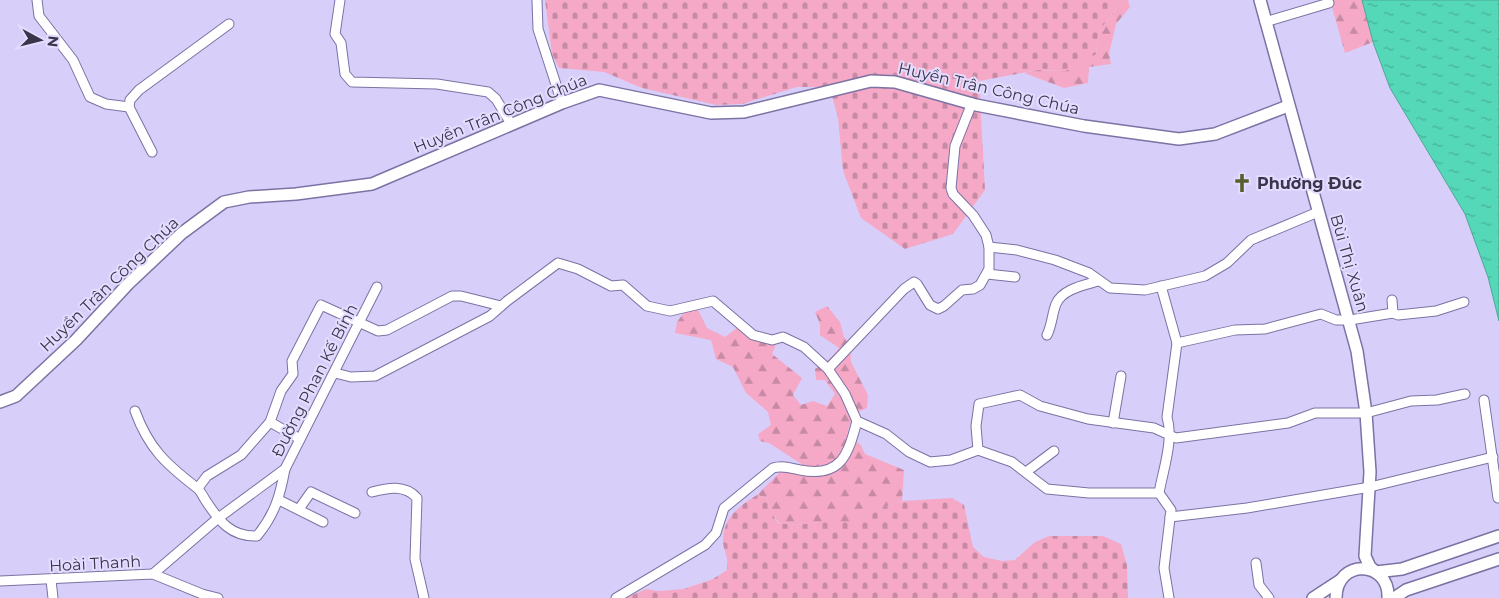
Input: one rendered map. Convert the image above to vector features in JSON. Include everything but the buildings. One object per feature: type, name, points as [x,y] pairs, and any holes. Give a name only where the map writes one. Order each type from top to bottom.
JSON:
[{"type":"street","points":[[37,0],[40,16],[73,60],[90,97],[106,104],[129,107]]},
{"type":"street","points":[[340,0],[335,34],[341,43],[345,74],[352,82],[437,84],[488,92],[496,99],[511,124]]},
{"type":"street","points":[[537,0],[538,29],[562,103]]},
{"type":"street","name":"Bùi Thị Xuân","points":[[1260,0],[1288,106],[1350,320],[1357,351],[1366,413],[1370,487],[1364,542]]},
{"type":"street","points":[[1265,22],[1329,3]]},
{"type":"street","points":[[152,152],[129,107],[130,100],[139,90],[229,24]]},
{"type":"street","name":"Huyền Trân Công Chúa","points":[[0,402],[16,396],[76,340],[128,284],[182,233],[224,202],[249,197],[296,194],[372,184],[511,124],[599,90],[711,113],[744,112],[871,81],[895,82],[972,104],[1084,126],[1179,139],[1215,134],[1288,106]]},
{"type":"street","points":[[828,369],[904,289],[912,283],[918,284],[930,305],[938,309],[962,290],[976,287],[988,274],[989,247],[980,225],[954,196],[951,188],[957,141],[972,104]]},
{"type":"street","points":[[989,247],[1017,250],[1056,260],[1088,273],[1104,286],[1145,290],[1204,276],[1227,263],[1251,240],[1318,212]]},
{"type":"street","points":[[335,373],[350,378],[375,376],[490,316],[558,263],[578,269],[611,286],[623,285],[647,306],[670,312],[713,302],[753,336],[772,340],[783,337],[804,347],[828,369],[845,394],[857,421],[846,456],[836,466],[817,473],[782,466],[773,468],[724,508],[716,532],[705,545],[616,598]]},
{"type":"street","points":[[988,274],[1015,277]]},
{"type":"street","points":[[1046,335],[1052,326],[1056,305],[1061,298],[1076,287],[1098,281]]},
{"type":"street","points":[[1161,286],[1177,343],[1167,417],[1169,434],[1159,493],[1171,510],[1164,568],[1168,598]]},
{"type":"street","name":"Đường Phan Kế Bính","points":[[153,574],[218,519],[285,468],[377,288]]},
{"type":"street","points":[[198,488],[207,476],[241,455],[270,422],[281,391],[293,374],[292,361],[321,305],[370,329],[387,330],[452,296],[461,296],[501,306]]},
{"type":"street","points":[[1392,300],[1393,313]]},
{"type":"street","points":[[1177,343],[1235,330],[1265,329],[1321,314],[1336,320],[1350,320],[1393,313],[1398,315],[1436,311],[1464,302]]},
{"type":"street","points":[[1113,423],[1121,376]]},
{"type":"street","points":[[978,450],[976,426],[978,406],[982,402],[1020,395],[1040,406],[1088,419],[1154,428],[1176,438],[1288,423],[1315,413],[1366,413],[1411,401],[1437,400],[1465,394]]},
{"type":"street","points":[[1484,400],[1498,498]]},
{"type":"street","points":[[135,412],[148,443],[180,476],[198,488],[218,519],[233,532],[245,536],[257,536],[279,500],[285,468]]},
{"type":"street","points":[[857,421],[886,434],[909,452],[930,462],[950,460],[978,450],[1012,462],[1043,487],[1051,490],[1089,493],[1159,493]]},
{"type":"street","points":[[270,422],[300,439]]},
{"type":"street","points":[[1026,472],[1054,451]]},
{"type":"street","points":[[1170,517],[1370,487],[1493,456]]},
{"type":"street","points":[[372,492],[390,487],[409,491],[417,498],[415,559],[424,598]]},
{"type":"street","points":[[299,509],[310,492],[355,513]]},
{"type":"street","points":[[279,500],[323,522]]},
{"type":"street","points":[[1314,598],[1360,568],[1376,572],[1402,569],[1486,537],[1499,530]]},
{"type":"street","points":[[1486,537],[1499,536]]},
{"type":"street","points":[[1364,542],[1365,556],[1370,567],[1387,587],[1388,598]]},
{"type":"street","points":[[1336,598],[1342,578],[1355,562],[1364,542]]},
{"type":"street","points":[[1256,563],[1259,585],[1269,598]]},
{"type":"street","points":[[1394,598],[1406,590],[1496,563]]},
{"type":"street","name":"Hoài Thanh","points":[[0,581],[153,574],[202,596],[218,598]]},
{"type":"street","points":[[51,580],[53,598]]},
{"type":"green space","points":[[545,0],[1119,0],[1113,14],[1100,29],[1096,54],[1082,64],[1065,71],[1038,70],[979,81],[985,190],[953,234],[905,249],[861,218],[843,171],[838,118],[832,96],[822,87],[797,87],[742,104],[716,105],[642,88],[604,72],[559,68],[552,54]]},
{"type":"green space","points":[[1119,0],[1128,0],[1130,7],[1116,24],[1109,54],[1111,64],[1089,67],[1088,83],[1064,88],[1024,73],[1038,70],[1065,71],[1096,54],[1100,29],[1113,14]]},
{"type":"green space","points":[[1330,0],[1362,0],[1373,42],[1345,53]]},
{"type":"green space","points":[[827,306],[840,322],[844,337],[850,345],[851,362],[868,395],[867,408],[853,414],[847,434],[861,445],[865,454],[904,470],[902,501],[881,508],[857,522],[821,522],[796,525],[779,523],[772,514],[767,498],[757,495],[781,471],[805,475],[806,467],[769,443],[760,441],[758,434],[771,425],[768,412],[746,393],[733,367],[716,359],[711,340],[675,333],[677,322],[685,311],[698,310],[707,328],[725,337],[738,327],[752,340],[779,337],[772,354],[802,378],[793,395],[801,405],[813,401],[827,406],[835,394],[825,380],[816,380],[815,369],[832,357],[839,348],[820,335],[820,324],[815,312]]},
{"type":"green space","points":[[757,495],[767,498],[772,514],[778,523],[796,525],[821,522],[857,522],[881,508],[902,501],[952,498],[964,505],[973,547],[984,557],[1002,561],[1015,560],[1035,542],[1049,536],[1103,536],[1121,544],[1127,565],[1128,598],[626,598],[646,589],[658,591],[684,589],[713,579],[727,570],[723,543],[726,524],[729,518],[744,503]]},
{"type":"water","points":[[1362,0],[1499,0],[1499,321],[1488,277],[1465,214],[1390,88],[1373,42]]},
{"type":"place","name":"Phường Đúc","points":[[1242,183]]}]
